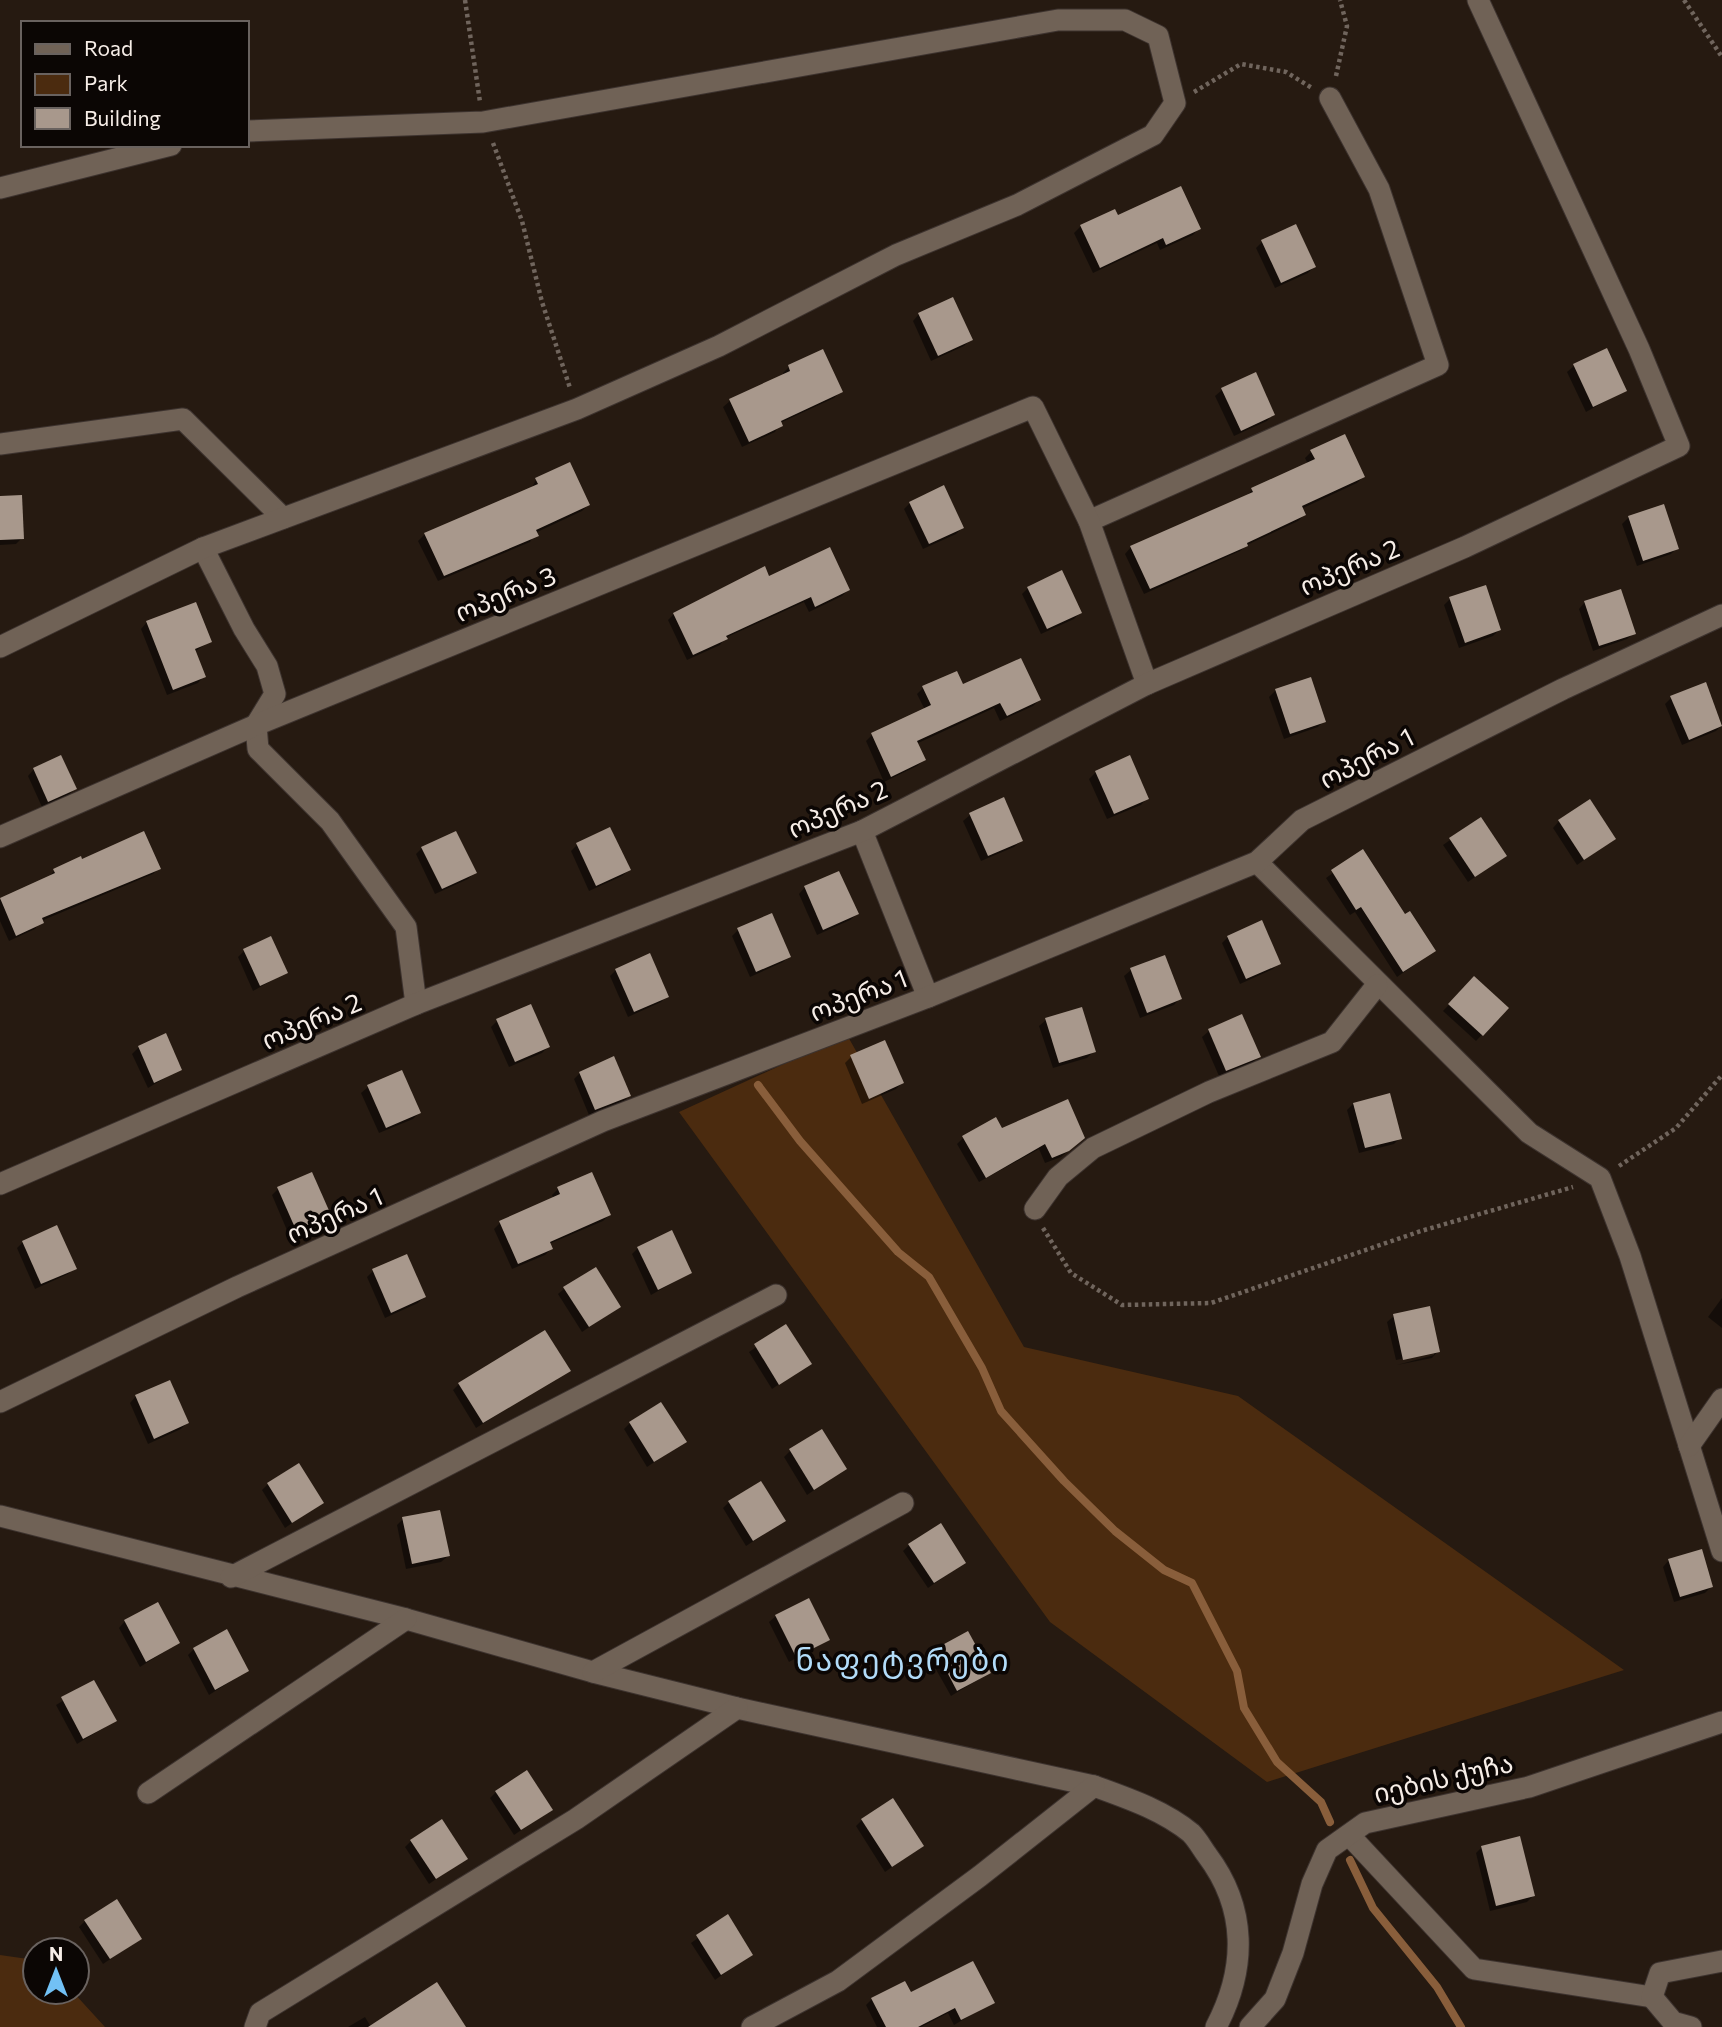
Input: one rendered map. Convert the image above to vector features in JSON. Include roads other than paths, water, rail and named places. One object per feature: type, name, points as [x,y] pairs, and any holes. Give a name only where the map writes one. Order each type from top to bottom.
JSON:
[{"type":"street","name":"ოპერა 2","points":[[0,1184],[416,1004],[862,831],[1147,684],[1465,547],[1679,446],[1639,349],[1478,0]]},
{"type":"street","points":[[0,647],[203,548],[576,409],[719,346],[896,255],[1017,205],[1153,135],[1175,103],[1158,36],[1125,20],[1058,20],[483,122],[248,131]]},
{"type":"street","points":[[1147,684],[1089,521],[1438,365],[1379,190],[1330,98]]},
{"type":"street","points":[[0,188],[163,147]]},
{"type":"street","name":"ოპერა 3","points":[[0,837],[256,725],[1033,407],[1089,521]]},
{"type":"street","points":[[0,444],[183,419],[283,518]]},
{"type":"street","points":[[203,548],[244,629],[267,666],[275,694],[256,725],[258,749],[330,821],[406,927],[416,1004]]},
{"type":"street","name":"ოპერა 1","points":[[0,1402],[237,1287],[603,1121],[928,997],[1256,862],[1302,820],[1563,689],[1722,615]]},
{"type":"street","points":[[862,831],[928,997]]},
{"type":"street","points":[[1256,862],[1529,1133],[1600,1178],[1630,1255],[1722,1551]]},
{"type":"street","points":[[1035,1209],[1058,1177],[1093,1148],[1209,1092],[1332,1042],[1377,985]]},
{"type":"street","points":[[231,1577],[776,1295]]},
{"type":"street","points":[[1689,1446],[1722,1399]]},
{"type":"street","points":[[593,1672],[903,1503]]},
{"type":"street","points":[[0,1516],[231,1577],[406,1619],[593,1672],[737,1708],[1094,1786],[1143,1803],[1191,1834],[1225,1879],[1239,1924],[1237,1969],[1224,2012],[1216,2027]]},
{"type":"street","points":[[148,1793],[406,1619]]},
{"type":"street","points":[[255,2027],[261,2013],[576,1819],[737,1708]]},
{"type":"street","name":"იების ქუჩა","points":[[1250,2027],[1275,1998],[1293,1953],[1312,1884],[1327,1850],[1365,1823],[1529,1787],[1722,1722]]},
{"type":"street","points":[[752,2027],[838,1981],[980,1876],[1094,1786]]},
{"type":"street","points":[[1349,1835],[1474,1969],[1652,1997],[1673,2022],[1691,2027]]},
{"type":"street","points":[[1652,1997],[1660,1973],[1722,1961]]},
{"type":"waterway","points":[[758,1085],[800,1141],[898,1252],[929,1277],[982,1368],[1001,1411],[1064,1481],[1115,1531],[1164,1570],[1192,1583],[1237,1671],[1244,1708],[1277,1762],[1321,1802],[1330,1822]]},
{"type":"waterway","points":[[1350,1860],[1373,1908],[1437,1987],[1461,2027]]},
{"type":"district","name":"ნაფეტვრები","points":[[903,1658]]}]
